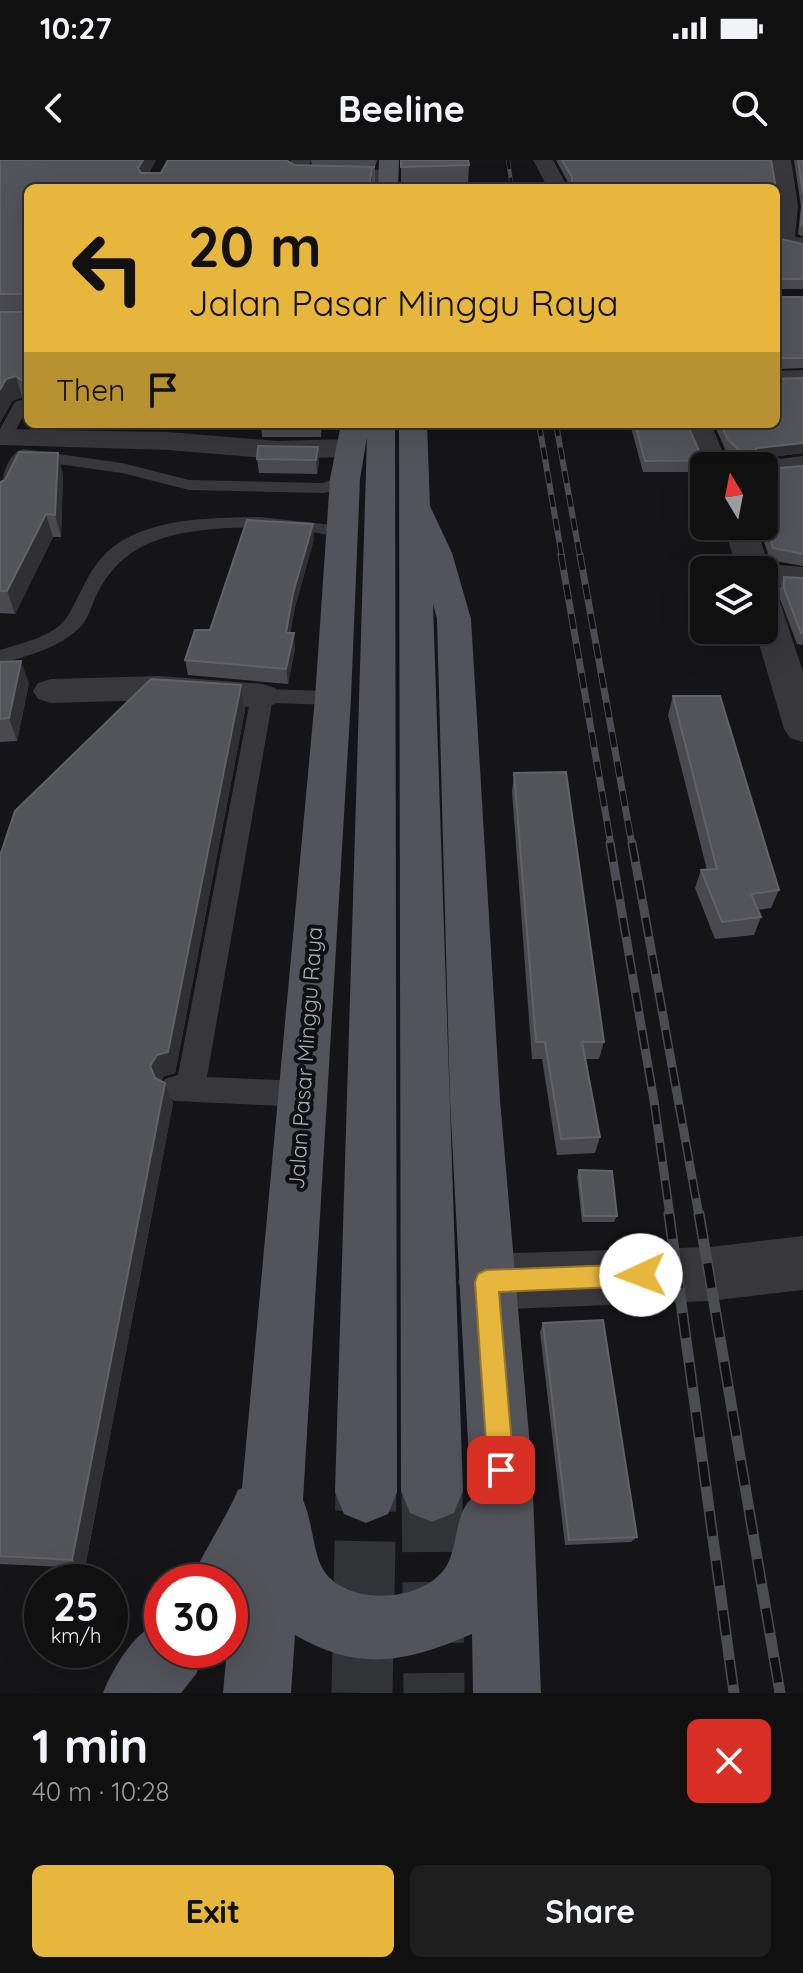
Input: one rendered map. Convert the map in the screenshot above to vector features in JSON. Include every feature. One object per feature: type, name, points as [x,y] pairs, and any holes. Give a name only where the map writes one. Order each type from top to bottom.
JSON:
[{"type":"main road","points":[[413,428],[432,1491]]},
{"type":"main road","points":[[362,432],[366,1492]]},
{"type":"main road","name":"Jalan Pasar Minggu Raya","points":[[257,1693],[333,698],[334,483],[362,432]]},
{"type":"main road","points":[[414,505],[436,553],[454,619],[475,1100],[501,1470],[507,1693]]},
{"type":"main road","points":[[273,1467],[290,1571],[303,1597],[322,1616],[376,1630],[417,1623],[454,1607],[480,1571],[501,1470]]},
{"type":"main road","points":[[234,1564],[255,1531],[273,1467]]},
{"type":"main road","points":[[137,1693],[157,1668]]},
{"type":"street","points":[[543,160],[556,184]]},
{"type":"street","points":[[781,160],[788,206],[787,233]]},
{"type":"street","points":[[304,171],[388,175]]},
{"type":"street","points":[[780,379],[803,378]]},
{"type":"street","points":[[699,428],[708,452]]},
{"type":"street","points":[[9,442],[168,441],[277,450],[362,432]]},
{"type":"street","points":[[778,467],[803,465]]},
{"type":"street","points":[[778,575],[803,577]]},
{"type":"street","points":[[776,644],[803,729]]},
{"type":"street","points":[[60,692],[160,688],[262,696]]},
{"type":"street","points":[[486,1282],[710,1274],[803,1263]]},
{"type":"lane","points":[[0,409],[24,402]]},
{"type":"lane","points":[[0,501],[9,442],[24,404]]},
{"type":"lane","points":[[9,442],[189,485],[334,483]]},
{"type":"lane","points":[[0,657],[65,630],[78,617],[86,597],[116,553],[137,541],[177,527],[211,523],[332,529]]},
{"type":"lane","points":[[302,1094],[183,1089],[262,696],[333,698]]},
{"type":"building","points":[[0,160],[143,160],[138,168],[141,173],[161,173],[168,160],[286,160],[294,165],[375,167],[372,167],[370,184],[24,184],[24,294],[0,294]]},
{"type":"building","points":[[401,160],[468,160],[469,165],[401,167]]},
{"type":"building","points":[[562,160],[771,160],[775,184],[572,184],[572,177]]},
{"type":"building","points":[[798,160],[803,160],[803,194]]},
{"type":"building","points":[[780,239],[803,244],[803,279],[780,279]]},
{"type":"building","points":[[780,297],[803,297],[803,358],[780,358]]},
{"type":"building","points":[[0,312],[24,312],[24,382],[16,376],[6,379],[0,390]]},
{"type":"building","points":[[803,378],[803,443],[741,452],[728,440],[723,428],[780,428],[780,379]]},
{"type":"building","points":[[636,428],[689,428],[700,452],[690,452],[690,461],[645,461]]},
{"type":"building","points":[[258,446],[318,447],[316,460],[257,459]]},
{"type":"building","points":[[19,452],[58,453],[55,515],[46,514],[7,591],[0,591],[0,482],[5,480]]},
{"type":"building","points":[[803,466],[803,554],[773,548],[770,540],[778,540],[778,468]]},
{"type":"building","points":[[247,520],[313,524],[293,593],[286,633],[294,633],[286,669],[185,660],[195,630],[210,630]]},
{"type":"building","points":[[784,577],[803,578],[803,633],[784,588]]},
{"type":"building","points":[[21,661],[9,718],[0,719],[0,662]]},
{"type":"building","points":[[151,679],[241,685],[168,1052],[157,1055],[150,1066],[155,1078],[165,1083],[72,1560],[0,1556],[0,856],[15,811]]},
{"type":"building","points":[[673,696],[720,696],[779,890],[751,894],[761,917],[722,922],[701,870],[717,869]]},
{"type":"building","points":[[566,772],[604,1042],[582,1042],[600,1137],[561,1139],[545,1042],[536,1042],[514,773]]},
{"type":"building","points":[[579,1170],[612,1171],[617,1216],[584,1216]]},
{"type":"building","points":[[603,1320],[637,1537],[569,1540],[543,1323]]},
{"type":"tunnel","points":[[432,1491],[434,1693]]},
{"type":"tunnel","points":[[362,1693],[366,1492]]},
{"type":"railway","points":[[508,160],[511,184]]},
{"type":"railway","points":[[540,428],[562,557]]},
{"type":"railway","points":[[557,428],[580,557]]},
{"type":"railway","points":[[561,555],[611,845]]},
{"type":"railway","points":[[580,555],[632,845]]},
{"type":"railway","points":[[610,843],[654,1101],[670,1216]]},
{"type":"railway","points":[[632,843],[699,1216]]},
{"type":"railway","points":[[669,1214],[734,1693]]},
{"type":"railway","points":[[699,1214],[780,1693]]},
{"type":"route","points":[[501,1470],[486,1282],[641,1275]]}]
